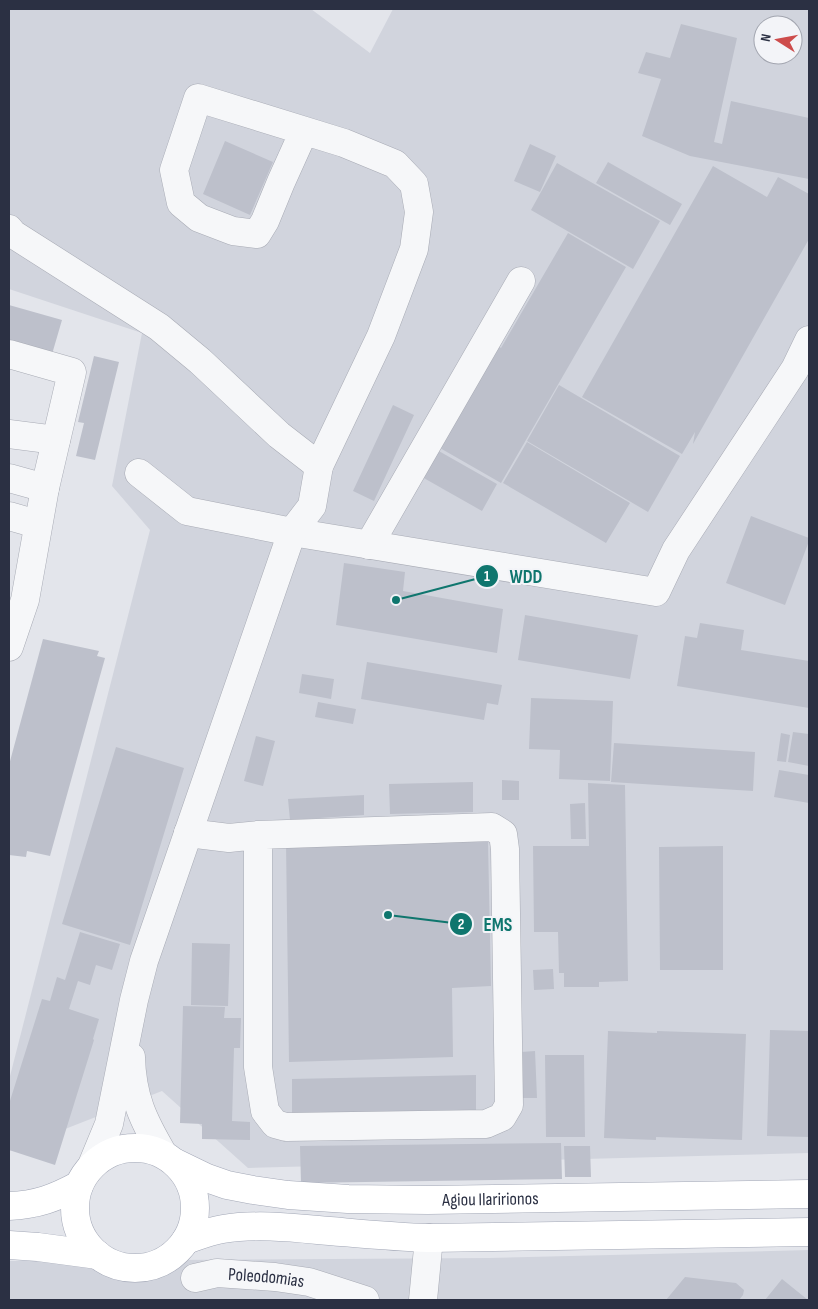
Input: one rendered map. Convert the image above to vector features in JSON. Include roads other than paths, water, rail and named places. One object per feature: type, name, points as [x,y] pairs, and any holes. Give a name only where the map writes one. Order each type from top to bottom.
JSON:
[{"type":"main road","points":[[9,1206],[37,1203],[56,1198],[86,1175],[108,1154],[126,1148],[145,1148],[170,1158],[189,1180],[195,1200],[194,1221],[186,1240],[175,1252],[161,1262],[145,1267],[128,1268],[112,1263],[98,1255],[85,1241],[77,1223],[75,1204],[86,1175]]},
{"type":"main road","name":"Agiou Ilaririonos","points":[[170,1158],[208,1178],[227,1185],[288,1195],[348,1199],[428,1200],[809,1194]]},
{"type":"main road","points":[[186,1240],[220,1229],[236,1227],[281,1227],[429,1238],[809,1232]]},
{"type":"main road","points":[[9,1245],[38,1246],[98,1255]]},
{"type":"street","points":[[86,1175],[109,1124],[134,1000],[144,961],[292,532],[312,506],[319,466],[381,336],[414,249],[419,212],[414,184],[395,164],[344,143],[198,98],[174,170],[181,204],[199,218],[233,231],[257,234],[304,131]]},
{"type":"street","points":[[9,229],[13,234],[52,260],[159,328],[200,360],[279,435],[319,466]]},
{"type":"street","points":[[369,545],[521,281]]},
{"type":"street","points":[[139,472],[187,510],[292,532],[656,592],[676,550],[802,372],[809,340]]},
{"type":"street","points":[[9,354],[72,372],[37,524],[25,600],[9,647]]},
{"type":"street","points":[[9,434],[56,440]]},
{"type":"street","points":[[9,478],[45,488]]},
{"type":"street","points":[[9,516],[37,524]]},
{"type":"street","points":[[188,833],[229,838],[258,835],[492,827],[503,834],[505,849],[509,1105],[502,1117],[486,1124],[286,1126],[275,1124],[265,1111],[258,1067],[258,835]]},
{"type":"street","points":[[134,1000],[131,1052],[134,1090],[146,1123],[170,1158]]},
{"type":"street","points":[[423,1300],[429,1238]]},
{"type":"street","name":"Poleodomias","points":[[195,1278],[217,1273],[309,1282],[365,1300]]},
{"type":"place","name":"WDD","points":[[396,600]]},
{"type":"place","name":"EMS","points":[[388,915]]}]
